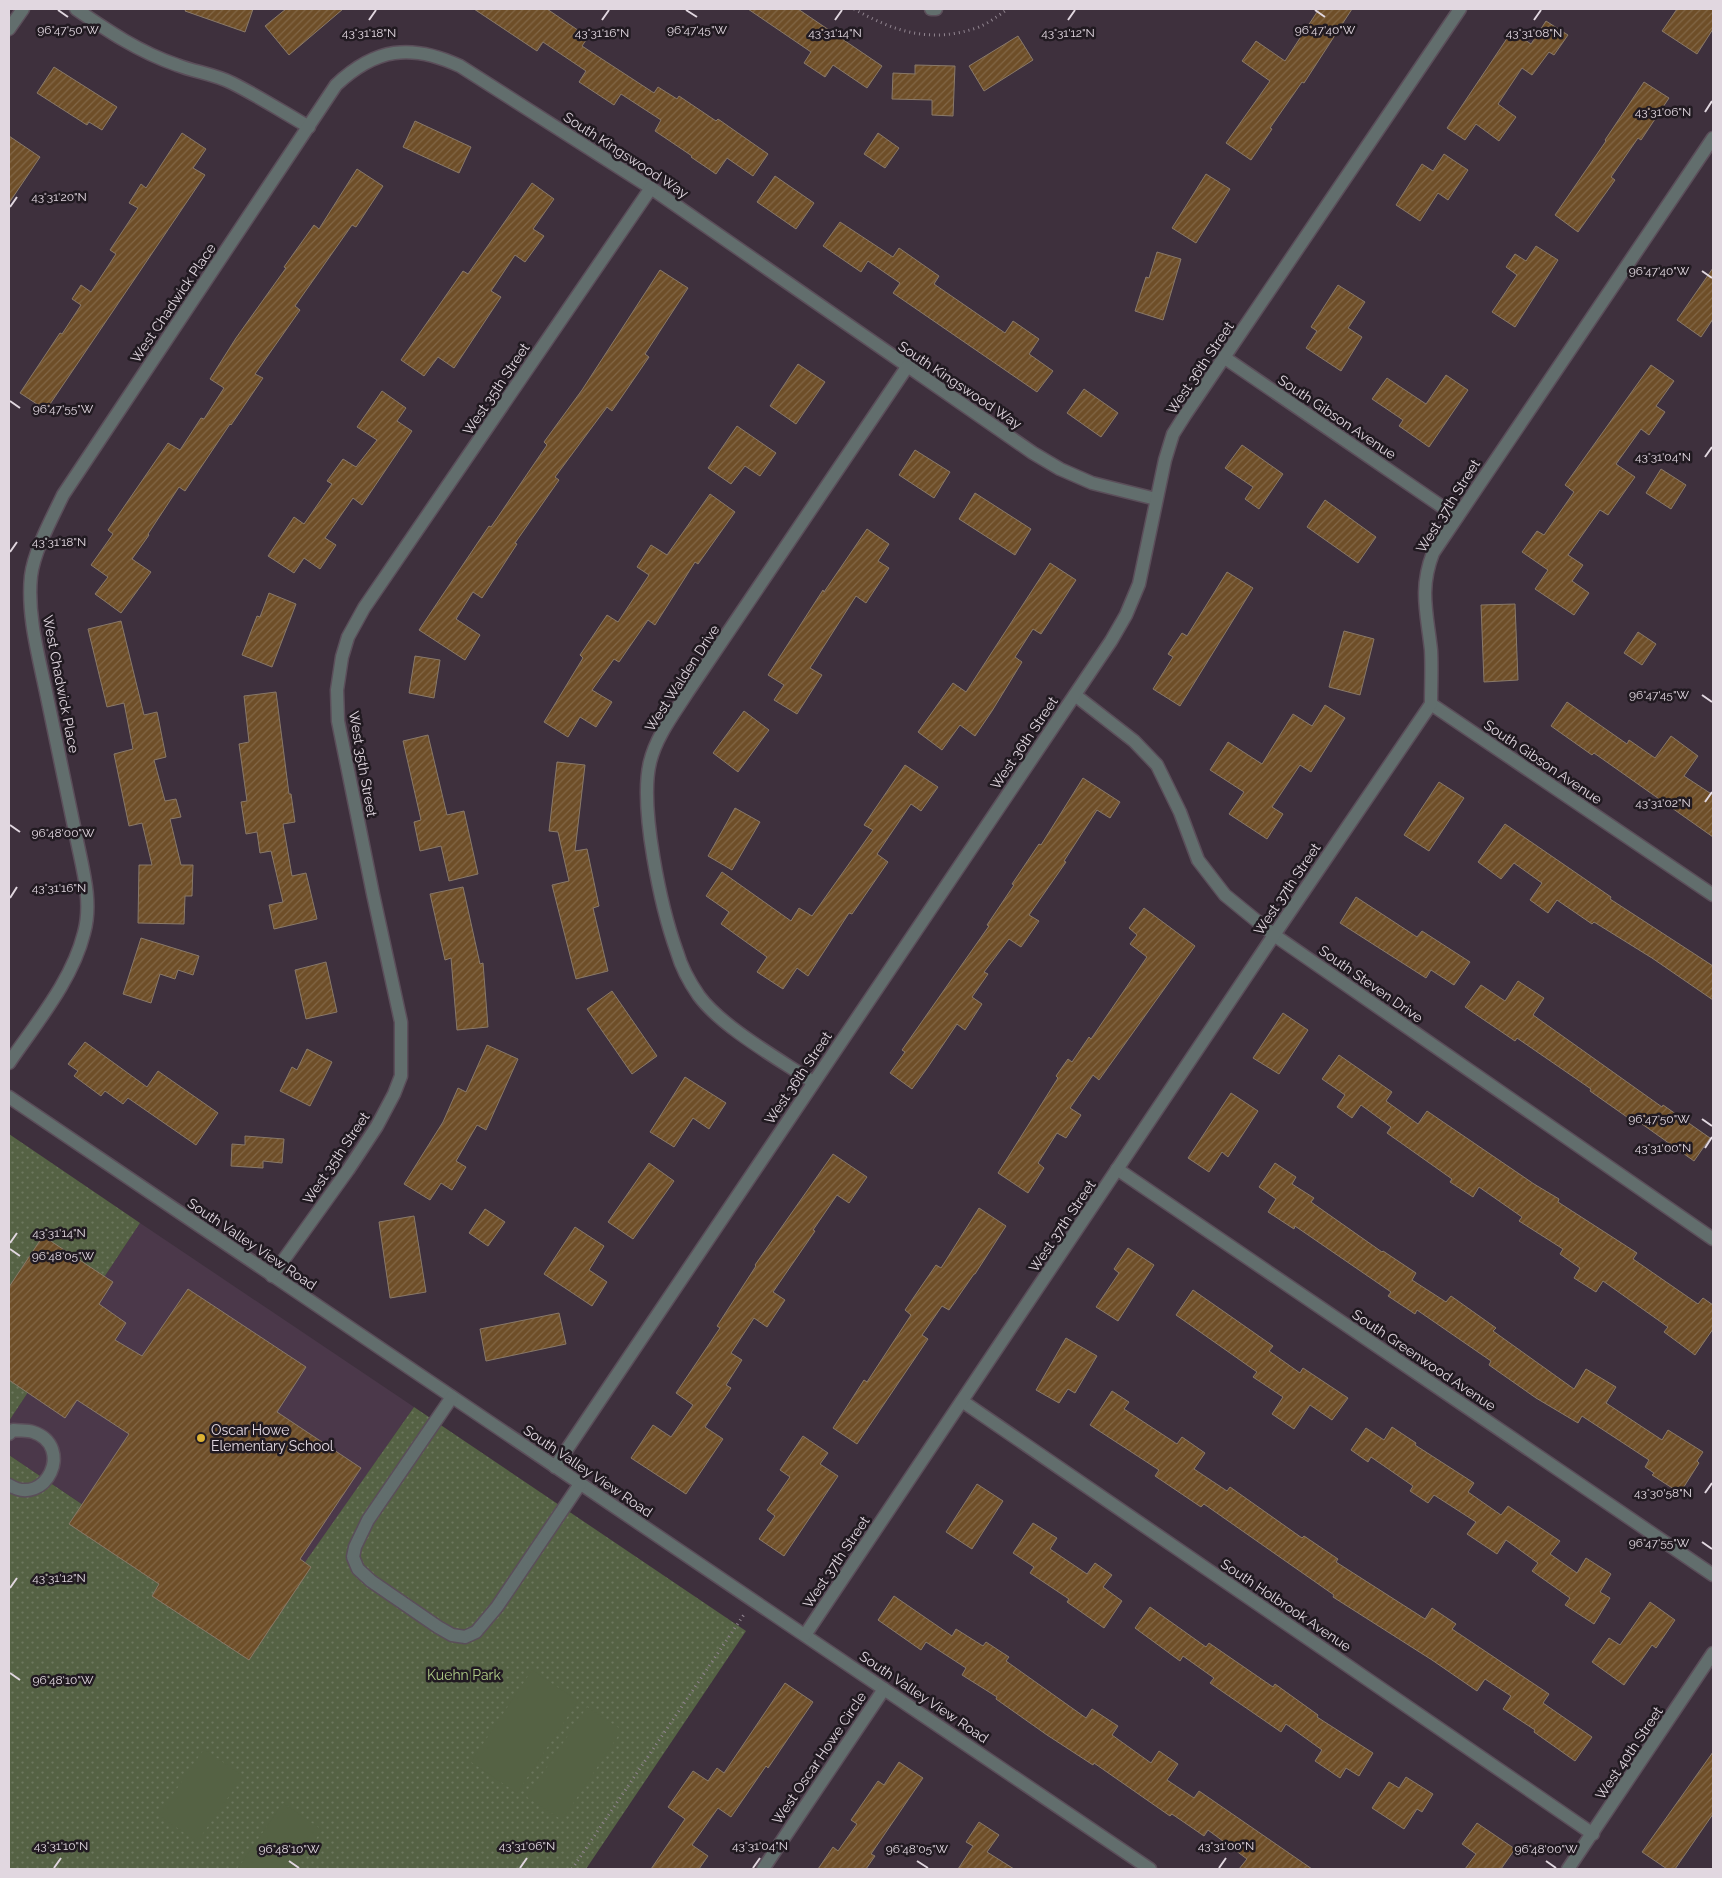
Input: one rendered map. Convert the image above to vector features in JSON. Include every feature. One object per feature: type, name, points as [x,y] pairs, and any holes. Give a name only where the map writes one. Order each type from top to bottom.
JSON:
[{"type":"street","points":[[9,29],[23,9]]},
{"type":"street","points":[[76,9],[138,50],[178,66],[230,82],[309,127]]},
{"type":"street","points":[[931,9],[936,9]]},
{"type":"street","name":"West 36th Street","points":[[555,1467],[1111,641],[1126,615],[1139,584],[1156,499],[1173,434],[1460,9]]},
{"type":"street","name":"South Kingswood Way","points":[[309,127],[336,85],[350,72],[378,56],[413,52],[445,59],[460,66],[651,188],[907,367],[1060,470],[1092,483],[1156,499]]},
{"type":"street","name":"West Chadwick Place","points":[[9,1063],[68,974],[78,954],[85,932],[87,913],[86,890],[74,824],[34,637],[31,574],[38,550],[63,495],[309,127]]},
{"type":"street","name":"West 37th Street","points":[[805,1635],[1431,704],[1432,664],[1424,591],[1426,571],[1433,553],[1713,138]]},
{"type":"street","name":"West 35th Street","points":[[272,1276],[372,1134],[394,1094],[401,1076],[401,1022],[338,720],[337,690],[342,657],[348,637],[364,608],[651,188]]},
{"type":"street","name":"South Gibson Avenue","points":[[1225,358],[1457,517]]},
{"type":"street","name":"West Walden Drive","points":[[813,1082],[729,1024],[699,996],[689,978],[677,953],[660,887],[649,822],[647,788],[650,762],[660,737],[687,692],[713,657],[907,367]]},
{"type":"street","name":"South Steven Drive","points":[[1074,695],[1134,742],[1157,765],[1180,812],[1189,838],[1202,865],[1225,895],[1274,935],[1713,1239]]},
{"type":"street","name":"South Gibson Avenue","points":[[1431,704],[1713,896]]},
{"type":"street","name":"South Valley View Road","points":[[9,1098],[1150,1869]]},
{"type":"street","name":"South Greenwood Avenue","points":[[1118,1169],[1713,1575]]},
{"type":"street","points":[[452,1397],[368,1520],[354,1547],[354,1557],[358,1569],[371,1581],[438,1627],[452,1635],[465,1637],[476,1632],[498,1607],[580,1484]]},
{"type":"street","name":"South Holbrook Avenue","points":[[962,1401],[1593,1834]]},
{"type":"street","points":[[9,1485],[23,1490],[33,1489],[42,1484],[49,1478],[53,1469],[54,1459],[52,1449],[47,1440],[39,1434],[30,1431],[10,1430]]},
{"type":"street","name":"West 40th Street","points":[[1568,1869],[1713,1653]]},
{"type":"street","name":"West Oscar Howe Circle","points":[[763,1869],[884,1689]]},
{"type":"path","points":[[572,1869],[754,1600]]},
{"type":"shaded area","name":"Oscar Howe Elementary School","points":[[140,1223],[414,1407],[262,1625],[9,1455],[9,1421]]},
{"type":"green space","points":[[9,1134],[140,1223],[9,1421]]},
{"type":"green space","name":"Kuehn Park","points":[[414,1407],[746,1631],[586,1869],[9,1869],[9,1455],[261,1625]]},
{"type":"green space","points":[[532,1670],[578,1701],[517,1793],[471,1762]]},
{"type":"green space","points":[[587,1707],[622,1730],[562,1820],[527,1797]]},
{"type":"green space","points":[[204,1749],[243,1776],[197,1842],[159,1815]]},
{"type":"green space","points":[[283,1803],[322,1830],[295,1869],[239,1869],[238,1868]]},
{"type":"building","points":[[186,9],[253,9],[245,32],[185,11]]},
{"type":"building","points":[[286,9],[343,9],[289,55],[265,26]]},
{"type":"building","points":[[474,9],[547,9],[588,37],[582,46],[654,93],[658,87],[677,99],[679,96],[716,121],[718,119],[768,154],[753,176],[727,158],[716,174],[655,131],[661,120],[621,94],[614,105],[579,82],[586,71],[543,42],[537,51]]},
{"type":"building","points":[[748,9],[798,9],[882,66],[867,88],[833,65],[825,77],[804,63],[811,52]]},
{"type":"building","points":[[1319,9],[1352,9],[1304,83],[1302,82],[1270,128],[1272,129],[1251,160],[1226,143],[1270,81],[1242,61],[1256,41],[1285,61]]},
{"type":"building","points":[[1677,9],[1713,9],[1713,29],[1697,54],[1662,31]]},
{"type":"building","points":[[1546,21],[1568,35],[1554,55],[1549,52],[1532,75],[1522,68],[1498,104],[1516,117],[1499,141],[1476,124],[1465,140],[1447,128],[1512,31],[1531,44]]},
{"type":"building","points":[[1018,36],[1033,60],[984,91],[969,66]]},
{"type":"building","points":[[915,65],[955,66],[953,116],[932,115],[932,100],[892,99],[893,73],[915,74]]},
{"type":"building","points":[[54,67],[117,107],[102,130],[89,122],[87,125],[37,93]]},
{"type":"building","points":[[1644,82],[1669,98],[1641,140],[1638,138],[1611,177],[1615,180],[1578,232],[1555,215]]},
{"type":"building","points":[[415,121],[471,147],[459,173],[403,147]]},
{"type":"building","points":[[182,133],[206,149],[193,168],[205,175],[46,410],[20,393],[81,305],[72,299],[81,285],[91,292],[116,254],[110,250],[138,208],[129,203],[141,184],[146,188]]},
{"type":"building","points":[[878,133],[899,148],[885,168],[864,154]]},
{"type":"building","points":[[9,136],[40,157],[9,203]]},
{"type":"building","points":[[1444,154],[1468,170],[1448,200],[1438,193],[1420,221],[1396,205],[1422,164],[1433,171]]},
{"type":"building","points":[[357,169],[383,186],[356,227],[352,225],[295,306],[300,310],[255,374],[263,378],[185,491],[179,487],[132,559],[151,572],[121,613],[95,594],[108,577],[91,565],[113,534],[108,530],[168,443],[180,450],[201,418],[204,419],[224,388],[210,379],[236,338],[286,268],[284,267],[314,225],[319,229]]},
{"type":"building","points":[[1206,174],[1230,189],[1196,243],[1172,228]]},
{"type":"building","points":[[775,176],[814,203],[796,229],[757,202]]},
{"type":"building","points":[[532,183],[554,199],[533,229],[544,236],[525,262],[515,255],[491,291],[501,297],[454,368],[438,357],[424,376],[401,360],[463,271],[468,274]]},
{"type":"building","points":[[840,222],[893,257],[899,248],[939,276],[934,284],[1005,333],[1013,321],[1039,339],[1029,354],[1053,371],[1037,392],[893,293],[900,283],[868,261],[861,272],[823,246]]},
{"type":"building","points":[[1536,246],[1558,260],[1515,327],[1492,312],[1517,275],[1506,267],[1515,254],[1526,261]]},
{"type":"building","points":[[1157,252],[1181,259],[1163,320],[1135,311],[1146,277],[1149,278]]},
{"type":"building","points":[[1713,268],[1713,319],[1701,337],[1677,320]]},
{"type":"building","points":[[660,270],[688,288],[645,354],[649,357],[612,411],[607,407],[555,477],[559,480],[515,543],[517,544],[482,598],[473,592],[456,619],[480,635],[465,660],[419,630],[489,526],[491,527],[547,445],[544,442],[582,390]]},
{"type":"building","points":[[1338,285],[1365,302],[1348,328],[1362,337],[1341,371],[1306,348],[1317,331],[1311,327]]},
{"type":"building","points":[[798,364],[825,382],[796,424],[770,406]]},
{"type":"building","points":[[1651,365],[1674,381],[1656,406],[1665,412],[1649,435],[1641,429],[1616,464],[1635,477],[1608,515],[1600,510],[1568,555],[1583,565],[1572,581],[1589,593],[1574,615],[1535,589],[1548,570],[1522,552],[1537,531],[1544,535],[1574,492],[1565,485]]},
{"type":"building","points":[[1446,375],[1468,390],[1429,447],[1399,426],[1403,420],[1372,399],[1387,378],[1426,404]]},
{"type":"building","points":[[1084,389],[1118,413],[1101,437],[1067,413]]},
{"type":"building","points":[[382,391],[406,408],[397,421],[412,431],[362,505],[353,498],[325,538],[336,545],[320,569],[304,558],[294,573],[268,556],[294,517],[304,524],[332,484],[327,481],[343,459],[356,467],[377,440],[357,427]]},
{"type":"building","points":[[737,426],[776,453],[760,476],[745,466],[731,484],[708,468]]},
{"type":"building","points":[[1242,445],[1283,474],[1259,509],[1245,499],[1253,487],[1225,468]]},
{"type":"building","points":[[915,450],[950,472],[934,498],[899,475]]},
{"type":"building","points":[[1661,469],[1686,485],[1671,509],[1646,493]]},
{"type":"building","points":[[975,493],[1031,529],[1015,555],[959,519]]},
{"type":"building","points":[[710,494],[735,512],[698,564],[695,562],[655,625],[648,620],[619,662],[614,659],[592,690],[612,702],[596,727],[580,717],[568,737],[544,722],[583,658],[580,655],[607,615],[618,622],[649,575],[637,567],[651,545],[667,555]]},
{"type":"building","points":[[1325,500],[1376,537],[1358,563],[1307,527]]},
{"type":"building","points":[[867,529],[889,544],[878,561],[889,568],[866,603],[856,596],[810,668],[822,675],[797,714],[774,700],[784,685],[768,675],[823,590],[824,592]]},
{"type":"building","points":[[1050,563],[1076,580],[1041,634],[1033,629],[1015,657],[1022,662],[975,736],[960,725],[942,750],[918,732],[953,683],[966,692]]},
{"type":"building","points":[[1227,572],[1253,588],[1180,706],[1153,689],[1173,657],[1168,654],[1182,633],[1187,636]]},
{"type":"building","points":[[269,593],[296,604],[272,667],[242,655],[257,616],[260,617]]},
{"type":"building","points":[[1515,604],[1518,680],[1484,682],[1481,605]]},
{"type":"building","points":[[121,621],[144,715],[157,712],[166,757],[154,760],[165,801],[176,799],[181,817],[170,819],[181,865],[193,865],[192,896],[185,896],[184,924],[138,923],[139,865],[152,865],[142,823],[129,826],[114,754],[133,749],[124,703],[107,707],[88,629]]},
{"type":"building","points":[[1344,631],[1374,639],[1360,695],[1329,687]]},
{"type":"building","points":[[1638,632],[1656,644],[1642,665],[1624,653]]},
{"type":"building","points":[[415,656],[440,660],[434,698],[409,693]]},
{"type":"building","points":[[276,692],[289,794],[291,794],[295,822],[283,824],[292,876],[306,873],[317,919],[274,929],[269,905],[283,902],[271,851],[260,853],[257,832],[246,834],[241,802],[247,801],[239,744],[249,742],[244,696]]},
{"type":"building","points":[[1567,702],[1627,744],[1629,740],[1655,758],[1671,736],[1698,756],[1684,776],[1713,795],[1713,837],[1594,753],[1592,755],[1551,726]]},
{"type":"building","points":[[1325,705],[1345,718],[1311,772],[1300,765],[1272,807],[1283,814],[1267,839],[1229,814],[1244,792],[1210,770],[1228,742],[1262,764],[1293,714],[1312,726]]},
{"type":"building","points":[[744,711],[769,730],[738,772],[713,753]]},
{"type":"building","points":[[428,735],[447,815],[464,811],[478,874],[449,881],[441,846],[420,851],[414,822],[421,820],[403,741]]},
{"type":"building","points":[[557,762],[585,765],[575,851],[587,849],[599,906],[593,908],[608,971],[576,979],[552,885],[569,881],[558,832],[549,831]]},
{"type":"building","points":[[905,765],[938,787],[921,811],[911,804],[877,854],[888,862],[852,914],[849,913],[808,976],[797,968],[783,989],[757,972],[767,957],[721,924],[729,912],[706,896],[722,872],[791,921],[799,908],[812,916],[873,830],[864,825]]},
{"type":"building","points":[[1083,778],[1120,802],[1110,818],[1097,810],[1064,861],[1066,862],[1029,915],[1039,921],[1021,947],[1009,939],[984,972],[988,974],[972,997],[982,1004],[965,1030],[957,1024],[912,1089],[890,1073],[905,1052],[902,1050],[989,926],[987,925],[1014,885],[1012,884],[1039,844],[1041,845]]},
{"type":"building","points":[[1439,782],[1464,798],[1429,851],[1404,835]]},
{"type":"building","points":[[735,808],[760,822],[732,870],[708,856]]},
{"type":"building","points":[[1505,824],[1611,897],[1610,899],[1713,966],[1713,1000],[1652,958],[1594,922],[1592,924],[1557,900],[1548,913],[1530,900],[1542,883],[1514,863],[1501,879],[1478,862]]},
{"type":"building","points":[[463,887],[480,964],[483,963],[488,1027],[457,1030],[451,958],[445,960],[430,894]]},
{"type":"building","points":[[1356,897],[1417,937],[1422,931],[1470,962],[1454,985],[1431,970],[1426,978],[1340,923]]},
{"type":"building","points":[[1144,908],[1195,946],[1099,1080],[1093,1075],[1070,1108],[1081,1115],[1066,1138],[1057,1133],[1038,1163],[1044,1168],[1028,1193],[998,1173],[1058,1078],[1056,1076],[1068,1059],[1072,1062],[1089,1037],[1091,1039],[1147,957],[1130,944],[1137,935],[1129,928]]},
{"type":"building","points":[[141,938],[199,956],[193,975],[178,970],[175,979],[160,974],[151,1003],[123,994]]},
{"type":"building","points":[[326,962],[337,1012],[306,1019],[295,970]]},
{"type":"building","points":[[1518,981],[1544,998],[1533,1015],[1662,1107],[1663,1105],[1710,1138],[1694,1161],[1635,1119],[1634,1122],[1590,1091],[1591,1089],[1517,1038],[1515,1041],[1465,1007],[1481,985],[1505,1001]]},
{"type":"building","points":[[612,991],[657,1056],[632,1074],[587,1009]]},
{"type":"building","points":[[1283,1013],[1308,1030],[1279,1074],[1253,1058]]},
{"type":"building","points":[[85,1042],[147,1087],[158,1071],[218,1113],[196,1145],[128,1098],[123,1104],[105,1091],[101,1096],[74,1076],[78,1071],[68,1064]]},
{"type":"building","points":[[487,1045],[518,1059],[486,1130],[477,1125],[456,1161],[466,1167],[452,1190],[441,1183],[430,1200],[404,1184],[443,1122],[458,1088],[466,1092]]},
{"type":"building","points":[[307,1049],[332,1062],[310,1106],[280,1091],[292,1067],[297,1070]]},
{"type":"building","points":[[1339,1055],[1392,1092],[1386,1101],[1418,1124],[1427,1111],[1559,1199],[1558,1202],[1637,1253],[1633,1259],[1698,1304],[1703,1298],[1713,1305],[1713,1329],[1695,1355],[1664,1332],[1668,1327],[1603,1281],[1596,1292],[1574,1278],[1580,1268],[1560,1254],[1563,1249],[1519,1221],[1522,1217],[1479,1187],[1473,1197],[1450,1182],[1452,1179],[1387,1133],[1391,1127],[1361,1105],[1352,1118],[1337,1107],[1345,1095],[1322,1079]]},
{"type":"building","points":[[685,1077],[726,1103],[709,1129],[693,1118],[674,1147],[650,1132]]},
{"type":"building","points":[[1231,1093],[1258,1111],[1228,1157],[1222,1152],[1209,1172],[1188,1158]]},
{"type":"building","points":[[245,1136],[284,1139],[282,1163],[263,1161],[263,1168],[231,1166],[232,1144],[245,1145]]},
{"type":"building","points":[[833,1154],[867,1177],[849,1203],[837,1195],[773,1292],[785,1300],[767,1327],[754,1318],[731,1353],[742,1360],[726,1385],[731,1388],[705,1427],[723,1439],[686,1494],[631,1458],[653,1425],[671,1437],[693,1405],[676,1393],[720,1328],[717,1326],[755,1265]]},
{"type":"building","points":[[649,1163],[674,1181],[633,1239],[608,1222]]},
{"type":"building","points":[[1275,1163],[1296,1177],[1292,1184],[1314,1198],[1311,1202],[1382,1252],[1416,1273],[1412,1280],[1446,1302],[1451,1296],[1496,1328],[1493,1331],[1574,1389],[1586,1369],[1616,1387],[1606,1403],[1662,1440],[1668,1430],[1703,1452],[1697,1461],[1699,1463],[1680,1493],[1652,1475],[1654,1473],[1645,1467],[1649,1460],[1582,1416],[1578,1423],[1536,1398],[1489,1365],[1491,1361],[1417,1310],[1415,1314],[1388,1296],[1391,1292],[1295,1226],[1294,1229],[1268,1212],[1276,1199],[1259,1187]]},
{"type":"building","points":[[979,1208],[1006,1226],[949,1310],[942,1306],[922,1335],[928,1339],[857,1444],[833,1428],[864,1380],[867,1382],[911,1315],[905,1310],[936,1265],[941,1268]]},
{"type":"building","points":[[485,1209],[505,1222],[488,1246],[469,1233]]},
{"type":"building","points":[[414,1216],[426,1292],[390,1298],[379,1222]]},
{"type":"building","points":[[575,1227],[604,1246],[589,1270],[607,1282],[592,1306],[544,1274]]},
{"type":"building","name":"Oscar Howe Elementary School","points":[[43,1236],[113,1282],[99,1304],[126,1323],[115,1340],[142,1356],[188,1289],[306,1367],[277,1412],[361,1468],[300,1559],[311,1567],[249,1660],[152,1596],[159,1584],[69,1524],[129,1434],[77,1400],[65,1418],[9,1380],[9,1287]]},
{"type":"building","points":[[1128,1248],[1154,1265],[1118,1321],[1096,1307],[1119,1273],[1114,1269]]},
{"type":"building","points":[[1193,1290],[1273,1346],[1269,1351],[1300,1373],[1303,1368],[1348,1398],[1332,1420],[1310,1405],[1294,1429],[1272,1414],[1283,1397],[1253,1377],[1257,1372],[1176,1315]]},
{"type":"building","points":[[559,1313],[566,1344],[486,1361],[480,1329]]},
{"type":"building","points":[[1066,1338],[1097,1356],[1075,1393],[1068,1389],[1059,1403],[1036,1390]]},
{"type":"building","points":[[1112,1391],[1129,1402],[1124,1409],[1177,1444],[1182,1437],[1205,1453],[1194,1469],[1227,1491],[1230,1487],[1302,1538],[1304,1536],[1338,1559],[1336,1562],[1425,1619],[1432,1608],[1456,1624],[1452,1629],[1549,1694],[1543,1703],[1592,1737],[1575,1761],[1534,1732],[1535,1730],[1503,1709],[1511,1696],[1485,1679],[1477,1691],[1333,1597],[1334,1595],[1204,1504],[1201,1507],[1155,1476],[1159,1470],[1090,1425]]},
{"type":"building","points":[[1392,1427],[1416,1443],[1415,1445],[1474,1483],[1468,1492],[1501,1515],[1508,1506],[1560,1541],[1550,1554],[1577,1573],[1586,1558],[1611,1574],[1600,1592],[1610,1598],[1594,1624],[1565,1605],[1570,1598],[1532,1571],[1538,1563],[1506,1540],[1497,1554],[1467,1534],[1476,1522],[1434,1495],[1428,1503],[1410,1491],[1413,1486],[1371,1457],[1368,1462],[1351,1450],[1366,1428],[1384,1440]]},
{"type":"building","points":[[803,1436],[828,1453],[820,1464],[838,1476],[784,1556],[759,1539],[775,1516],[767,1510],[790,1477],[780,1470]]},
{"type":"building","points":[[977,1484],[1003,1501],[972,1549],[946,1532]]},
{"type":"building","points":[[1033,1523],[1057,1538],[1050,1549],[1087,1574],[1095,1563],[1112,1575],[1103,1587],[1122,1601],[1104,1628],[1067,1602],[1069,1599],[1030,1573],[1034,1567],[1013,1553]]},
{"type":"building","points":[[894,1596],[952,1636],[956,1629],[983,1646],[986,1642],[1009,1657],[1006,1661],[1086,1718],[1092,1709],[1118,1726],[1112,1735],[1151,1763],[1159,1751],[1178,1764],[1167,1780],[1194,1798],[1199,1791],[1312,1869],[1239,1869],[1247,1859],[1208,1830],[1204,1836],[1172,1814],[1170,1816],[1094,1763],[1093,1765],[1047,1735],[996,1699],[997,1697],[962,1675],[966,1668],[926,1642],[921,1650],[878,1620]]},
{"type":"building","points":[[1650,1602],[1675,1620],[1656,1648],[1652,1645],[1624,1685],[1592,1662],[1609,1638],[1620,1645]]},
{"type":"building","points":[[1150,1607],[1206,1647],[1209,1643],[1273,1687],[1275,1684],[1318,1715],[1317,1717],[1373,1753],[1359,1776],[1346,1768],[1340,1778],[1315,1761],[1322,1750],[1286,1724],[1281,1732],[1210,1683],[1214,1678],[1183,1656],[1180,1661],[1135,1628]]},
{"type":"building","points":[[785,1683],[813,1702],[768,1768],[766,1766],[731,1817],[718,1808],[692,1845],[708,1856],[699,1869],[651,1869],[685,1819],[668,1807],[693,1771],[708,1781],[717,1768],[724,1773]]},
{"type":"building","points":[[1713,1752],[1713,1814],[1675,1869],[1667,1869],[1642,1852]]},
{"type":"building","points":[[899,1762],[923,1778],[871,1854],[875,1856],[866,1869],[818,1869],[833,1847],[838,1851],[857,1824],[851,1820],[878,1781],[884,1785]]},
{"type":"building","points":[[1406,1777],[1433,1794],[1422,1812],[1417,1809],[1404,1829],[1372,1808],[1389,1782],[1399,1788]]},
{"type":"building","points":[[979,1822],[999,1835],[987,1852],[1014,1869],[958,1869],[973,1846],[966,1842]]},
{"type":"building","points":[[1477,1823],[1515,1849],[1501,1869],[1465,1869],[1476,1854],[1462,1844]]},
{"type":"place","name":"Oscar Howe Elementary School","points":[[201,1438]]}]
